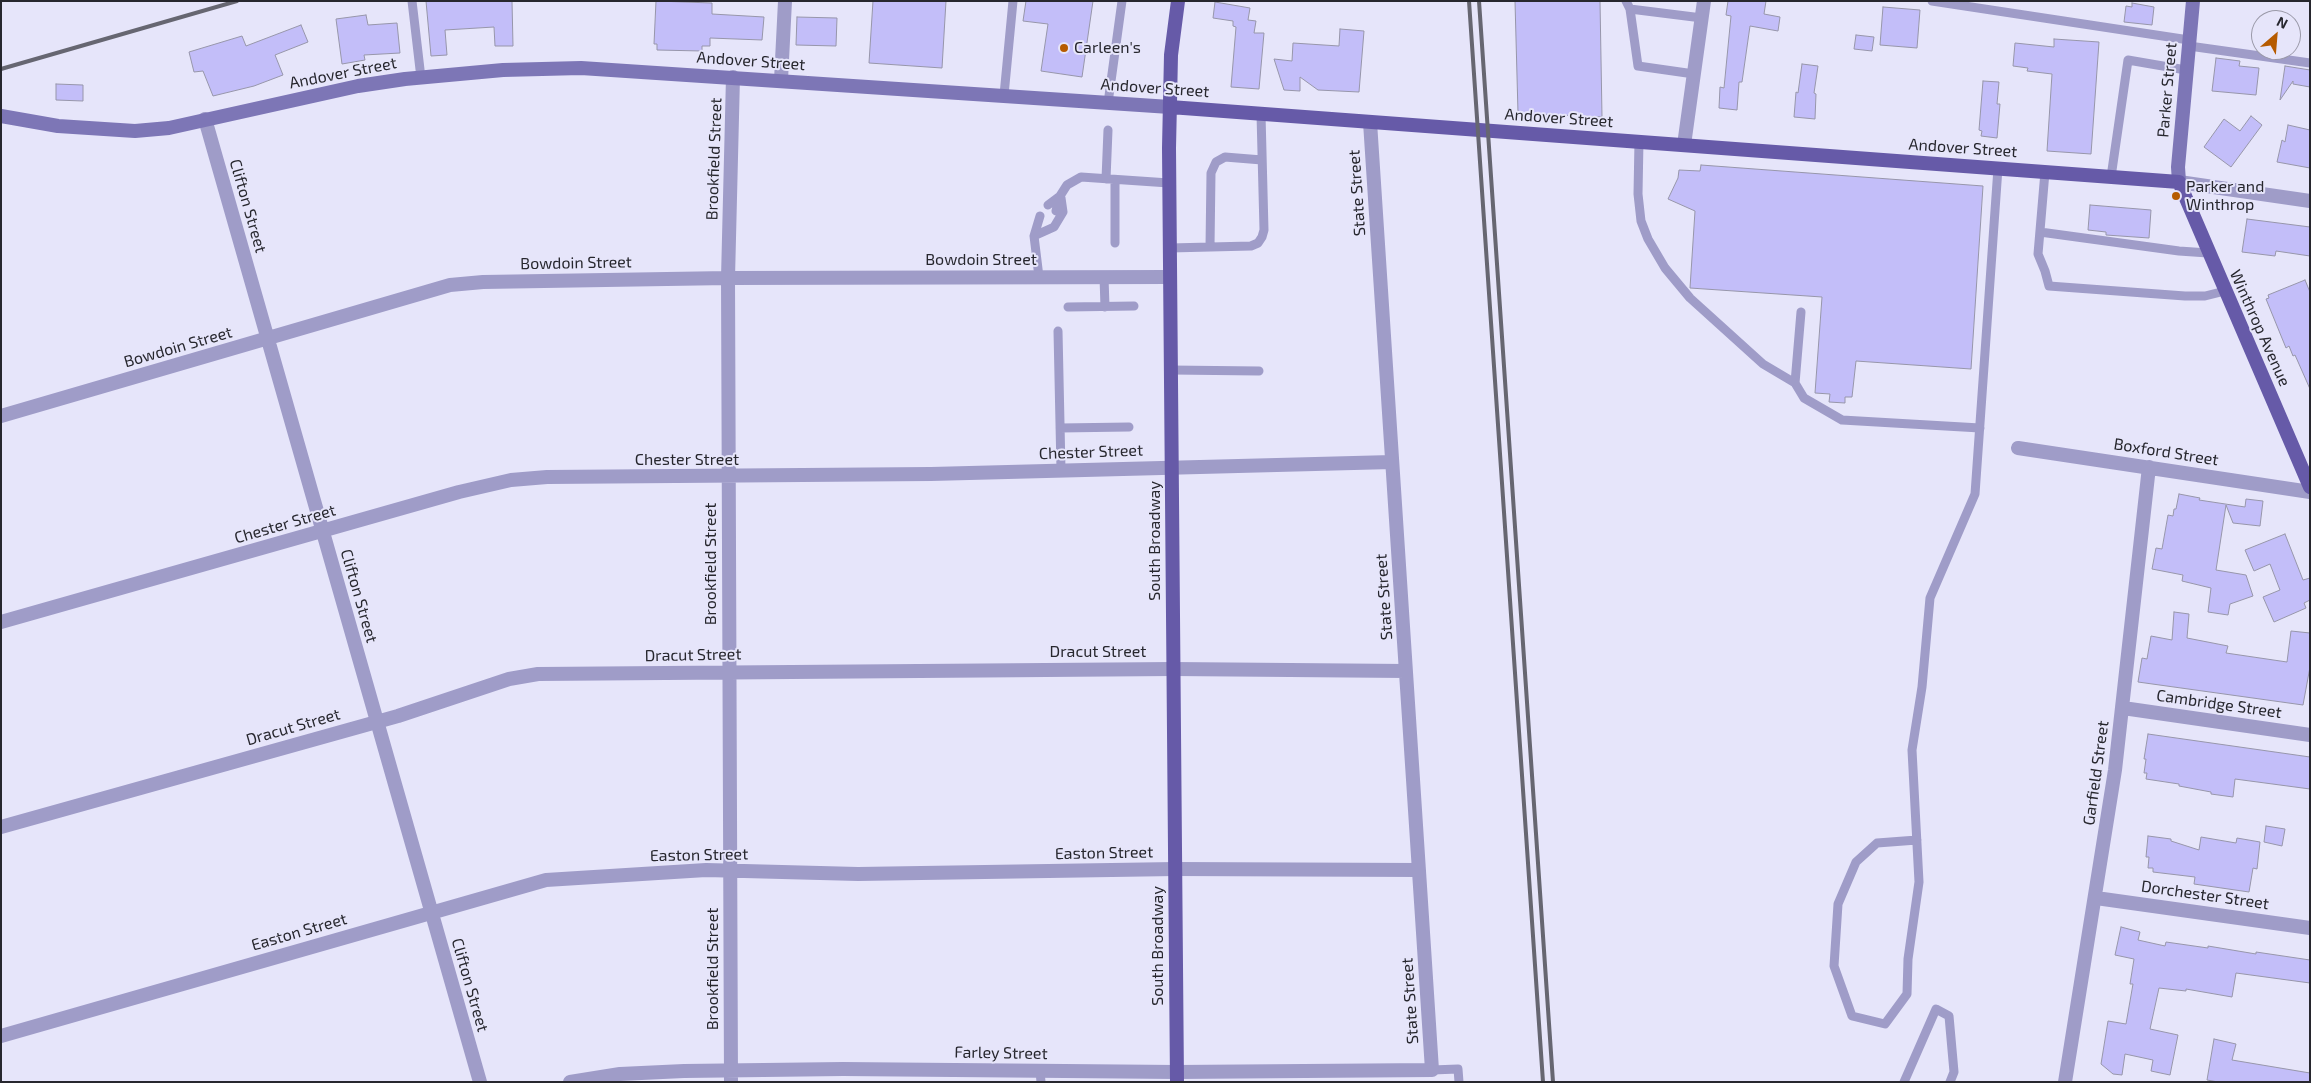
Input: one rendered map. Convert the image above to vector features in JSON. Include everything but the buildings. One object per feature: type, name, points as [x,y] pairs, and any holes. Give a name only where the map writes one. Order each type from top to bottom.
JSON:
[{"type":"main road","name":"South Broadway","points":[[1176,1077],[1169,184],[1171,55],[1178,1]]},
{"type":"main road","name":"Parker Street","points":[[2179,182],[2178,167],[2193,1]]},
{"type":"main road","name":"Andover Street","points":[[1,116],[58,126],[135,131],[169,128],[358,86],[503,70],[581,68],[1004,95],[2179,182]]},
{"type":"main road","name":"Winthrop Avenue","points":[[2179,182],[2310,487]]},
{"type":"street","points":[[781,80],[785,1]]},
{"type":"street","points":[[1684,145],[1704,1]]},
{"type":"street","name":"Brookfield Street","points":[[731,1076],[728,278],[734,77]]},
{"type":"street","name":"Clifton Street","points":[[205,119],[480,1082]]},
{"type":"street","name":"State Street","points":[[1370,122],[1432,1070]]},
{"type":"street","name":"Andover Street","points":[[2179,182],[2310,201]]},
{"type":"street","name":"Bowdoin Street","points":[[1,416],[450,285],[483,282],[728,278],[1170,277]]},
{"type":"street","name":"Boxford Street","points":[[2018,448],[2310,492]]},
{"type":"street","name":"Chester Street","points":[[1,622],[459,492],[511,480],[547,477],[728,477],[1392,462]]},
{"type":"street","name":"Garfield Street","points":[[2065,1082],[2116,770],[2149,467]]},
{"type":"street","name":"Dracut Street","points":[[1,827],[377,722],[509,680],[538,674],[1173,669],[1406,671]]},
{"type":"street","name":"Cambridge Street","points":[[2123,708],[2310,735]]},
{"type":"street","name":"Easton Street","points":[[1,1036],[546,880],[730,870],[858,874],[1175,870],[1419,870]]},
{"type":"street","name":"Dorchester Street","points":[[2096,898],[2310,928]]},
{"type":"street","name":"Farley Street","points":[[570,1082],[620,1074],[1176,1077],[1432,1070]]},
{"type":"lane","points":[[412,1],[422,78]]},
{"type":"lane","points":[[1004,95],[1013,1]]},
{"type":"lane","points":[[1108,103],[1122,1]]},
{"type":"lane","points":[[1932,1],[2310,63]]},
{"type":"lane","points":[[1694,74],[1638,66],[1628,5],[1702,18]]},
{"type":"lane","points":[[2111,177],[2128,60],[2186,70]]},
{"type":"lane","points":[[1170,248],[1251,246],[1258,243],[1264,230],[1261,114]]},
{"type":"lane","points":[[1108,130],[1115,243]]},
{"type":"lane","points":[[1639,141],[1638,194],[1641,221],[1648,239],[1664,268],[1690,298],[1763,364],[1795,383],[1804,398],[1842,420],[1980,428]]},
{"type":"lane","points":[[1210,247],[1211,173],[1216,162],[1225,157],[1262,160]]},
{"type":"lane","points":[[1917,840],[1877,843],[1856,862],[1838,904],[1834,966],[1852,1016],[1885,1024],[1907,994],[1908,959],[1919,882],[1917,840],[1912,750],[1922,687],[1930,598],[1975,494],[1998,168]]},
{"type":"lane","points":[[2045,172],[2038,254],[2049,286],[2185,296],[2205,296],[2225,291]]},
{"type":"lane","points":[[1056,210],[1060,196],[1067,185],[1081,177],[1169,184]]},
{"type":"lane","points":[[1048,205],[1060,196]]},
{"type":"lane","points":[[1034,236],[1054,227],[1063,212],[1060,196]]},
{"type":"lane","points":[[1039,277],[1034,236],[1040,216]]},
{"type":"lane","points":[[1034,236],[1048,222]]},
{"type":"lane","points":[[2040,232],[2179,251],[2208,252]]},
{"type":"lane","points":[[1104,277],[1105,307]]},
{"type":"lane","points":[[1068,308],[1134,306]]},
{"type":"lane","points":[[1795,383],[1801,312]]},
{"type":"lane","points":[[1058,331],[1061,470]]},
{"type":"lane","points":[[1171,370],[1259,371]]},
{"type":"lane","points":[[1060,428],[1129,427]]},
{"type":"lane","points":[[1904,1082],[1936,1009],[1949,1016],[1954,1072],[1950,1082]]},
{"type":"lane","points":[[1432,1070],[1458,1070],[1459,1082]]},
{"type":"railway","points":[[1,69],[237,1]]},
{"type":"railway","points":[[1469,1],[1543,1082]]},
{"type":"railway","points":[[1479,1],[1553,1082]]},
{"type":"place","name":"Carleen's","points":[[1064,48]]},
{"type":"place","name":"Parker and Winthrop","points":[[2176,196]]}]
